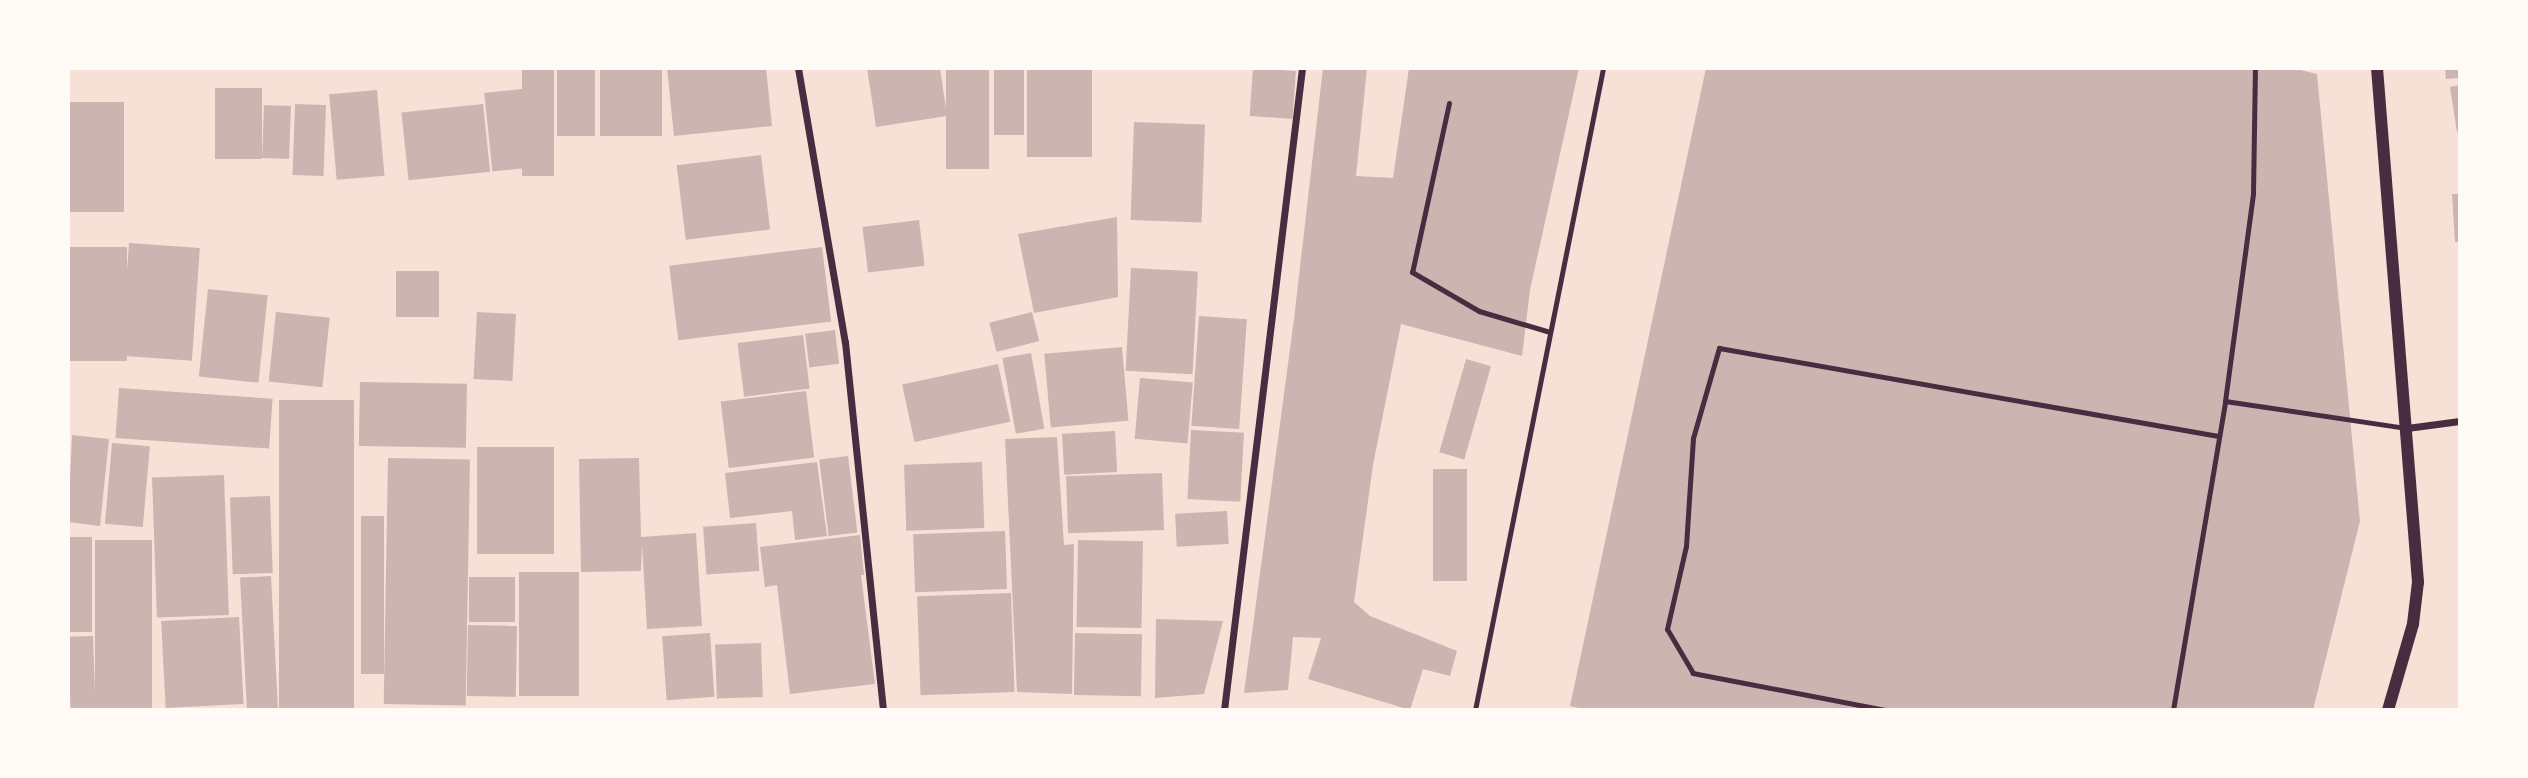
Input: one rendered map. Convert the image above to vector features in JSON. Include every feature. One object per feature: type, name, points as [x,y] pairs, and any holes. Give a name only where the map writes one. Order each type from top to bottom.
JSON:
[{"type":"street","points":[[798,68],[845,342],[883,710]]},
{"type":"street","points":[[1224,710],[1302,68]]},
{"type":"street","points":[[2377,68],[2418,582],[2413,624],[2388,710]]},
{"type":"street","points":[[2407,428],[2460,421]]},
{"type":"lane","points":[[1475,710],[1603,68]]},
{"type":"lane","points":[[2173,710],[2225,401],[2253,193],[2255,68]]},
{"type":"lane","points":[[1449,103],[1412,272],[1479,311],[1550,332]]},
{"type":"lane","points":[[1885,710],[1693,673],[1667,629],[1686,546],[1693,438],[1719,348],[2218,436]]},
{"type":"lane","points":[[2225,401],[2407,428]]},
{"type":"building","points":[[522,68],[554,68],[554,176],[522,176]]},
{"type":"building","points":[[557,68],[595,68],[595,136],[557,136]]},
{"type":"building","points":[[600,68],[662,68],[662,136],[600,136]]},
{"type":"building","points":[[667,68],[766,68],[772,126],[674,136]]},
{"type":"building","points":[[867,68],[940,68],[947,116],[876,127]]},
{"type":"building","points":[[946,68],[989,68],[989,169],[946,169]]},
{"type":"building","points":[[994,68],[1024,68],[1024,135],[994,135]]},
{"type":"building","points":[[1027,68],[1092,68],[1092,157],[1027,157]]},
{"type":"building","points":[[1253,68],[1296,71],[1293,119],[1250,116]]},
{"type":"building","points":[[1323,68],[1367,68],[1356,176],[1393,178],[1409,68],[1579,68],[1530,290],[1522,356],[1401,324],[1373,465],[1354,602],[1370,616],[1457,651],[1450,676],[1423,669],[1410,710],[1308,679],[1321,638],[1293,637],[1288,690],[1244,693],[1294,319]]},
{"type":"building","points":[[1706,68],[2292,68],[2317,74],[2360,521],[2313,710],[1589,710],[1570,706]]},
{"type":"building","points":[[2445,68],[2460,68],[2460,78],[2446,79]]},
{"type":"building","points":[[2460,85],[2460,131],[2457,132],[2450,87]]},
{"type":"building","points":[[215,88],[262,88],[262,159],[215,159]]},
{"type":"building","points":[[522,89],[530,168],[492,172],[484,93]]},
{"type":"building","points":[[377,90],[384,176],[337,180],[329,94]]},
{"type":"building","points":[[68,102],[124,102],[124,212],[68,212]]},
{"type":"building","points":[[295,104],[326,105],[324,176],[293,175]]},
{"type":"building","points":[[483,104],[490,172],[409,180],[401,113]]},
{"type":"building","points":[[264,105],[291,106],[289,159],[262,158]]},
{"type":"building","points":[[1134,122],[1205,124],[1202,222],[1131,220]]},
{"type":"building","points":[[761,155],[770,229],[686,240],[677,165]]},
{"type":"building","points":[[2452,194],[2460,194],[2460,242],[2455,242]]},
{"type":"building","points":[[1117,217],[1118,297],[1034,313],[1018,234]]},
{"type":"building","points":[[919,220],[925,266],[868,273],[862,227]]},
{"type":"building","points":[[129,243],[200,248],[192,361],[121,356]]},
{"type":"building","points":[[68,247],[127,247],[127,361],[68,361]]},
{"type":"building","points":[[822,247],[831,321],[678,340],[669,266]]},
{"type":"building","points":[[1131,268],[1198,272],[1193,374],[1126,371]]},
{"type":"building","points":[[396,271],[439,271],[439,317],[396,317]]},
{"type":"building","points":[[208,289],[268,295],[258,383],[199,377]]},
{"type":"building","points":[[276,312],[330,318],[322,387],[269,382]]},
{"type":"building","points":[[477,312],[516,314],[512,381],[473,379]]},
{"type":"building","points":[[1032,312],[1039,341],[997,352],[989,323]]},
{"type":"building","points":[[1199,316],[1247,319],[1239,429],[1191,426]]},
{"type":"building","points":[[835,330],[839,364],[809,367],[805,334]]},
{"type":"building","points":[[803,335],[810,389],[744,397],[737,343]]},
{"type":"building","points":[[1122,347],[1128,421],[1051,428],[1044,354]]},
{"type":"building","points":[[1031,353],[1044,429],[1016,434],[1002,358]]},
{"type":"building","points":[[1466,359],[1491,366],[1464,459],[1439,452]]},
{"type":"building","points":[[998,364],[1010,422],[914,442],[902,384]]},
{"type":"building","points":[[1140,378],[1193,383],[1187,443],[1135,439]]},
{"type":"building","points":[[360,382],[467,384],[466,448],[359,446]]},
{"type":"building","points":[[119,388],[273,399],[269,449],[116,438]]},
{"type":"building","points":[[806,391],[814,458],[729,468],[721,401]]},
{"type":"building","points":[[279,400],[354,400],[354,710],[279,710]]},
{"type":"building","points":[[1191,430],[1244,433],[1240,502],[1187,499]]},
{"type":"building","points":[[1115,431],[1117,472],[1064,475],[1062,434]]},
{"type":"building","points":[[72,435],[109,439],[100,526],[68,522]]},
{"type":"building","points":[[1057,437],[1064,545],[1074,544],[1072,694],[1017,692],[1005,439]]},
{"type":"building","points":[[112,443],[150,446],[143,527],[105,524]]},
{"type":"building","points":[[477,447],[554,447],[554,554],[477,554]]},
{"type":"building","points":[[848,456],[857,532],[829,536],[819,460]]},
{"type":"building","points":[[388,458],[470,459],[466,705],[384,704]]},
{"type":"building","points":[[639,458],[641,537],[696,533],[702,626],[647,629],[642,544],[641,571],[581,572],[579,459]]},
{"type":"building","points":[[817,462],[827,536],[795,540],[792,511],[730,518],[725,473]]},
{"type":"building","points":[[982,462],[984,528],[906,531],[904,465]]},
{"type":"building","points":[[1433,469],[1467,469],[1467,581],[1433,581]]},
{"type":"building","points":[[1162,473],[1164,530],[1068,533],[1066,476]]},
{"type":"building","points":[[224,475],[229,615],[157,617],[152,478]]},
{"type":"building","points":[[270,496],[273,573],[233,574],[230,497]]},
{"type":"building","points":[[1227,511],[1229,544],[1177,547],[1175,514]]},
{"type":"building","points":[[361,516],[384,516],[384,674],[361,674]]},
{"type":"building","points":[[756,523],[759,571],[706,575],[703,527]]},
{"type":"building","points":[[1005,531],[1007,589],[915,592],[913,534]]},
{"type":"building","points":[[860,535],[864,575],[861,575],[875,684],[790,694],[777,585],[765,587],[760,547]]},
{"type":"building","points":[[68,537],[92,537],[92,632],[68,632]]},
{"type":"building","points":[[95,540],[152,540],[152,710],[95,710]]},
{"type":"building","points":[[1078,540],[1143,541],[1141,628],[1076,627]]},
{"type":"building","points":[[519,572],[579,572],[579,696],[519,696]]},
{"type":"building","points":[[271,576],[278,710],[247,710],[240,578]]},
{"type":"building","points":[[469,577],[515,577],[515,622],[469,622]]},
{"type":"building","points":[[1011,593],[1014,692],[921,695],[917,596]]},
{"type":"building","points":[[239,617],[244,704],[166,708],[161,621]]},
{"type":"building","points":[[1156,619],[1223,621],[1204,694],[1155,698]]},
{"type":"building","points":[[468,625],[517,626],[516,697],[467,696]]},
{"type":"building","points":[[710,633],[714,697],[667,700],[662,636]]},
{"type":"building","points":[[1075,633],[1142,634],[1141,696],[1074,695]]},
{"type":"building","points":[[93,636],[96,709],[71,710],[68,637]]},
{"type":"building","points":[[761,643],[763,697],[717,699],[715,645]]}]
